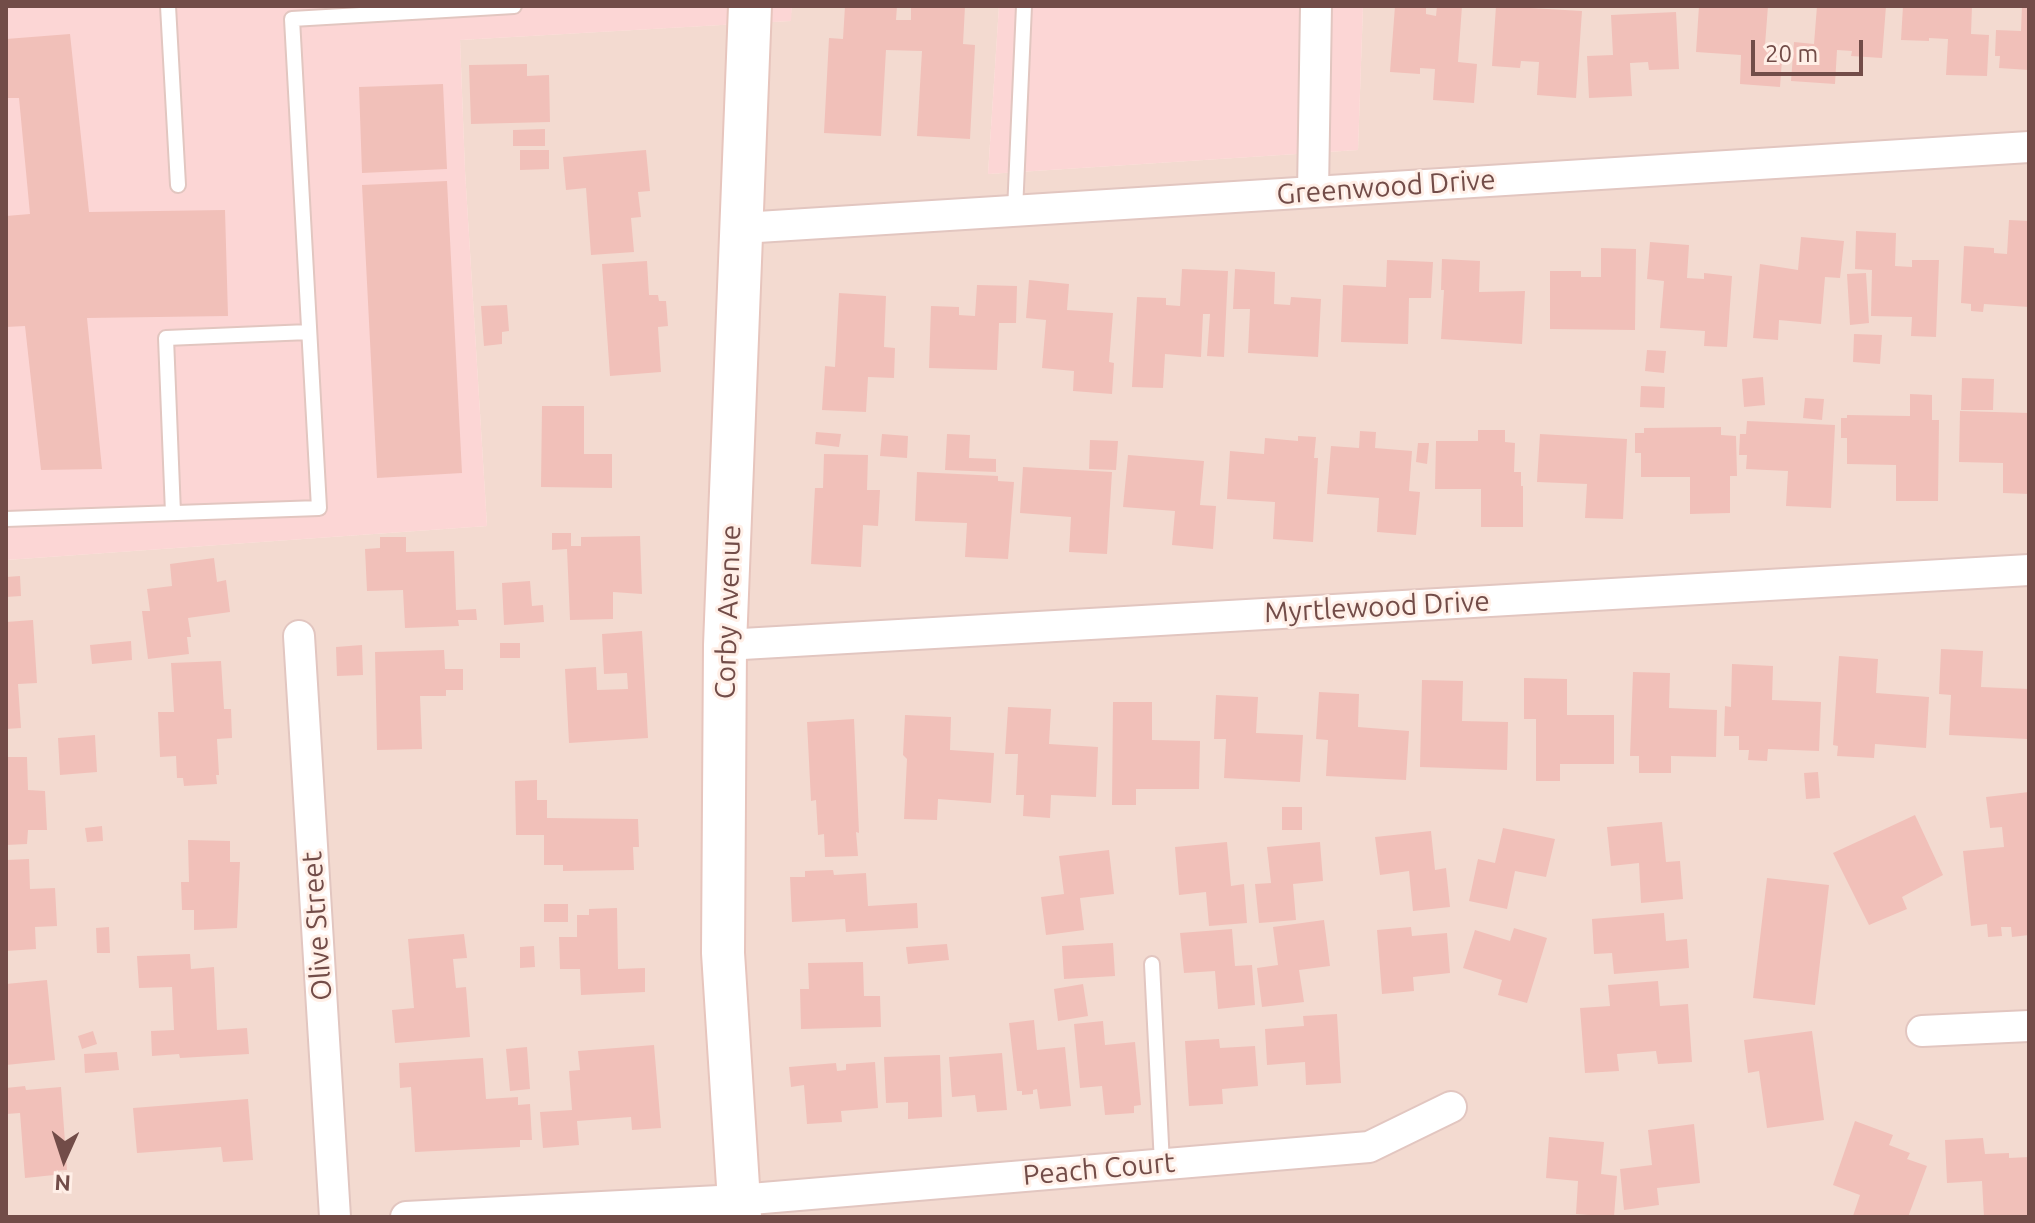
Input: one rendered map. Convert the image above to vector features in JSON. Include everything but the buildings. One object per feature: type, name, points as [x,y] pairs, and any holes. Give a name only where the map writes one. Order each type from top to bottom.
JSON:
[{"type":"street","name":"Corby Avenue","points":[[740,1209],[723,953],[725,645],[750,6]]},
{"type":"street","points":[[1313,191],[1316,6]]},
{"type":"street","name":"Greenwood Drive","points":[[742,228],[2029,147]]},
{"type":"street","name":"Myrtlewood Drive","points":[[725,645],[2029,570]]},
{"type":"street","name":"Olive Street","points":[[299,636],[335,1217]]},
{"type":"street","points":[[1922,1031],[2029,1026]]},
{"type":"street","name":"Peach Court","points":[[406,1217],[740,1209],[1162,1164],[1369,1147],[1451,1107]]},
{"type":"lane","points":[[168,6],[178,185]]},
{"type":"lane","points":[[6,519],[319,508],[292,19],[514,6]]},
{"type":"lane","points":[[1015,211],[1024,6]]},
{"type":"lane","points":[[173,513],[166,338],[309,332]]},
{"type":"lane","points":[[1152,964],[1162,1164]]},
{"type":"shaded area","points":[[6,6],[792,6],[791,21],[460,40],[487,526],[6,560]]},
{"type":"shaded area","points":[[792,6],[999,6],[988,174],[1358,150],[1363,6],[2029,6],[2029,1217],[6,1217],[6,560],[487,526],[460,40],[790,21]]},
{"type":"shaded area","points":[[999,6],[1363,6],[1358,150],[988,174]]}]
